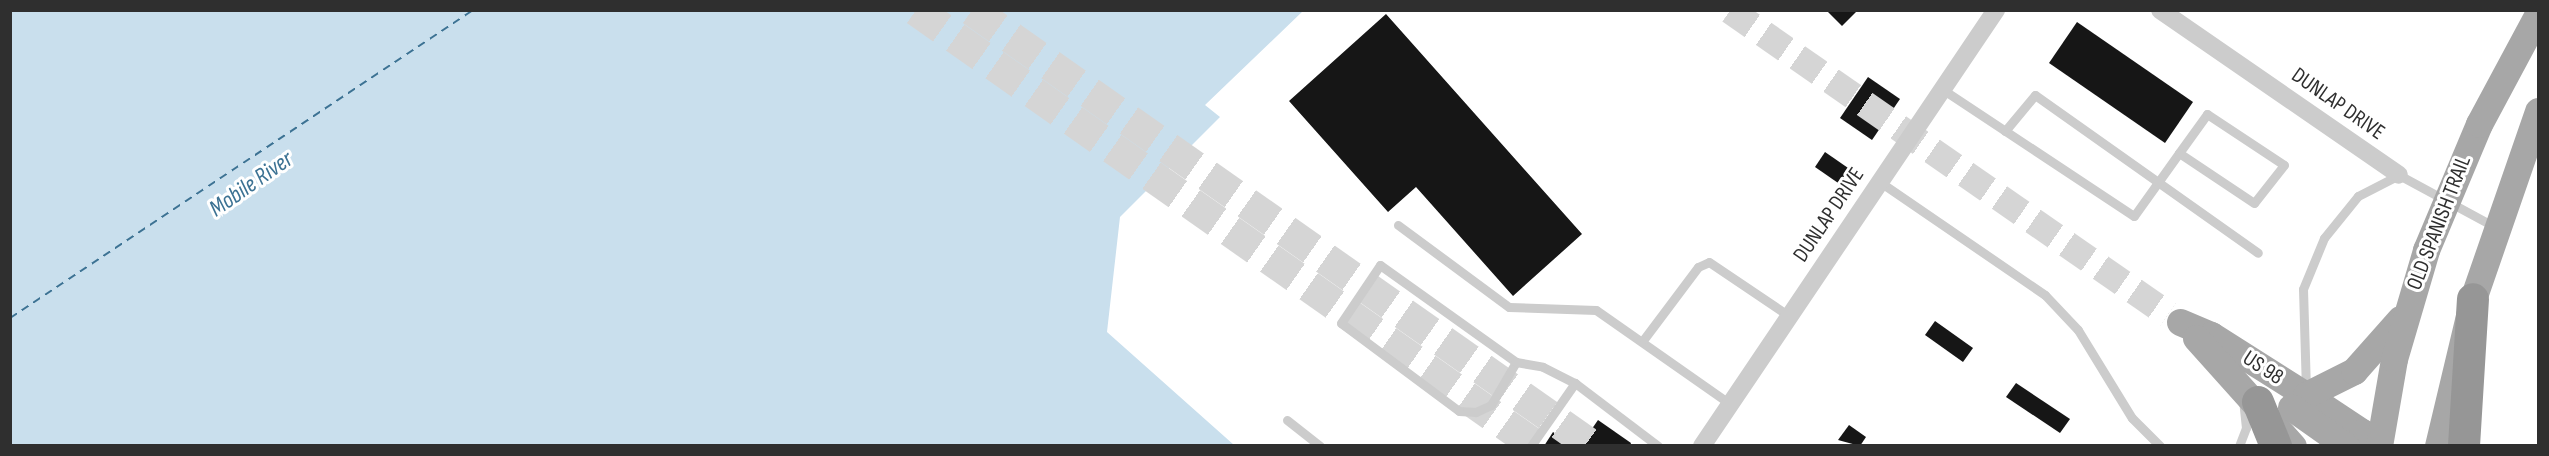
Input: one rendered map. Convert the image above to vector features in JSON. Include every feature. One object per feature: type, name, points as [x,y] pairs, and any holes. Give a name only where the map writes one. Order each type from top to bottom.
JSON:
[{"type":"highway","points":[[2464,446],[2473,299]]},
{"type":"highway","points":[[2258,402],[2276,446]]},
{"type":"main road","name":"OLD SPANISH TRAIL","points":[[2379,446],[2406,311],[2444,203],[2538,14]]},
{"type":"main road","points":[[2438,446],[2473,299],[2495,227],[2538,111]]},
{"type":"main road","points":[[2306,395],[2369,359],[2406,311]]},
{"type":"main road","name":"US 98","points":[[2293,446],[2258,402],[2209,350],[2174,318],[2211,335],[2306,395],[2362,432],[2372,446]]},
{"type":"main road","points":[[2209,350],[2346,446]]},
{"type":"street","name":"DUNLAP DRIVE","points":[[1702,446],[1996,10]]},
{"type":"street","name":"DUNLAP DRIVE","points":[[2160,10],[2399,175]]},
{"type":"lane","points":[[1942,89],[2134,216],[2158,182],[2207,114],[2284,165],[2254,203],[2179,153]]},
{"type":"lane","points":[[2005,131],[2035,95],[2258,253]]},
{"type":"lane","points":[[2306,395],[2302,321],[2310,264],[2358,196],[2399,175]]},
{"type":"lane","name":"DUNLAP DRIVE","points":[[2399,175],[2444,203],[2495,227]]},
{"type":"lane","points":[[1880,182],[2045,296],[2078,330],[2132,418],[2160,446]]},
{"type":"lane","points":[[1398,225],[1509,307],[1596,310],[1644,339],[1730,404]]},
{"type":"lane","points":[[1644,339],[1698,267],[1709,262],[1790,316]]},
{"type":"lane","points":[[1516,362],[1491,405],[1476,412],[1459,411],[1341,323],[1380,265],[1516,362],[1543,367],[1575,382],[1658,446]]},
{"type":"lane","points":[[2235,379],[2246,423],[2239,446]]},
{"type":"lane","points":[[1531,446],[1575,382]]},
{"type":"lane","points":[[1287,420],[1320,446]]},
{"type":"water","name":"Mobile River","points":[[10,11],[1303,11],[1205,105],[1220,117],[1120,217],[1107,332],[1234,445],[11,445]]},
{"type":"building","points":[[1826,10],[1858,10],[1842,26]]},
{"type":"building","points":[[1386,14],[1582,234],[1513,296],[1416,187],[1388,212],[1289,101]]},
{"type":"building","points":[[2077,22],[2193,102],[2165,143],[2049,63]]},
{"type":"building","points":[[1868,77],[1900,99],[1872,140],[1840,118]]},
{"type":"building","points":[[1825,152],[1851,170],[1841,185],[1815,167]]},
{"type":"building","points":[[1935,321],[1973,348],[1963,362],[1925,335]]},
{"type":"building","points":[[2016,383],[2070,419],[2060,433],[2006,397]]},
{"type":"building","points":[[1598,420],[1631,443],[1630,446],[1580,446]]},
{"type":"building","points":[[1849,425],[1866,437],[1860,446],[1838,440]]},
{"type":"building","points":[[1553,432],[1573,446],[1544,446]]},
{"type":"ferry route","points":[[10,318],[473,10]]},
{"type":"tunnel","points":[[916,10],[1536,446]]},
{"type":"tunnel","points":[[972,10],[1592,446]]},
{"type":"tunnel","points":[[1730,10],[2168,314]]}]
